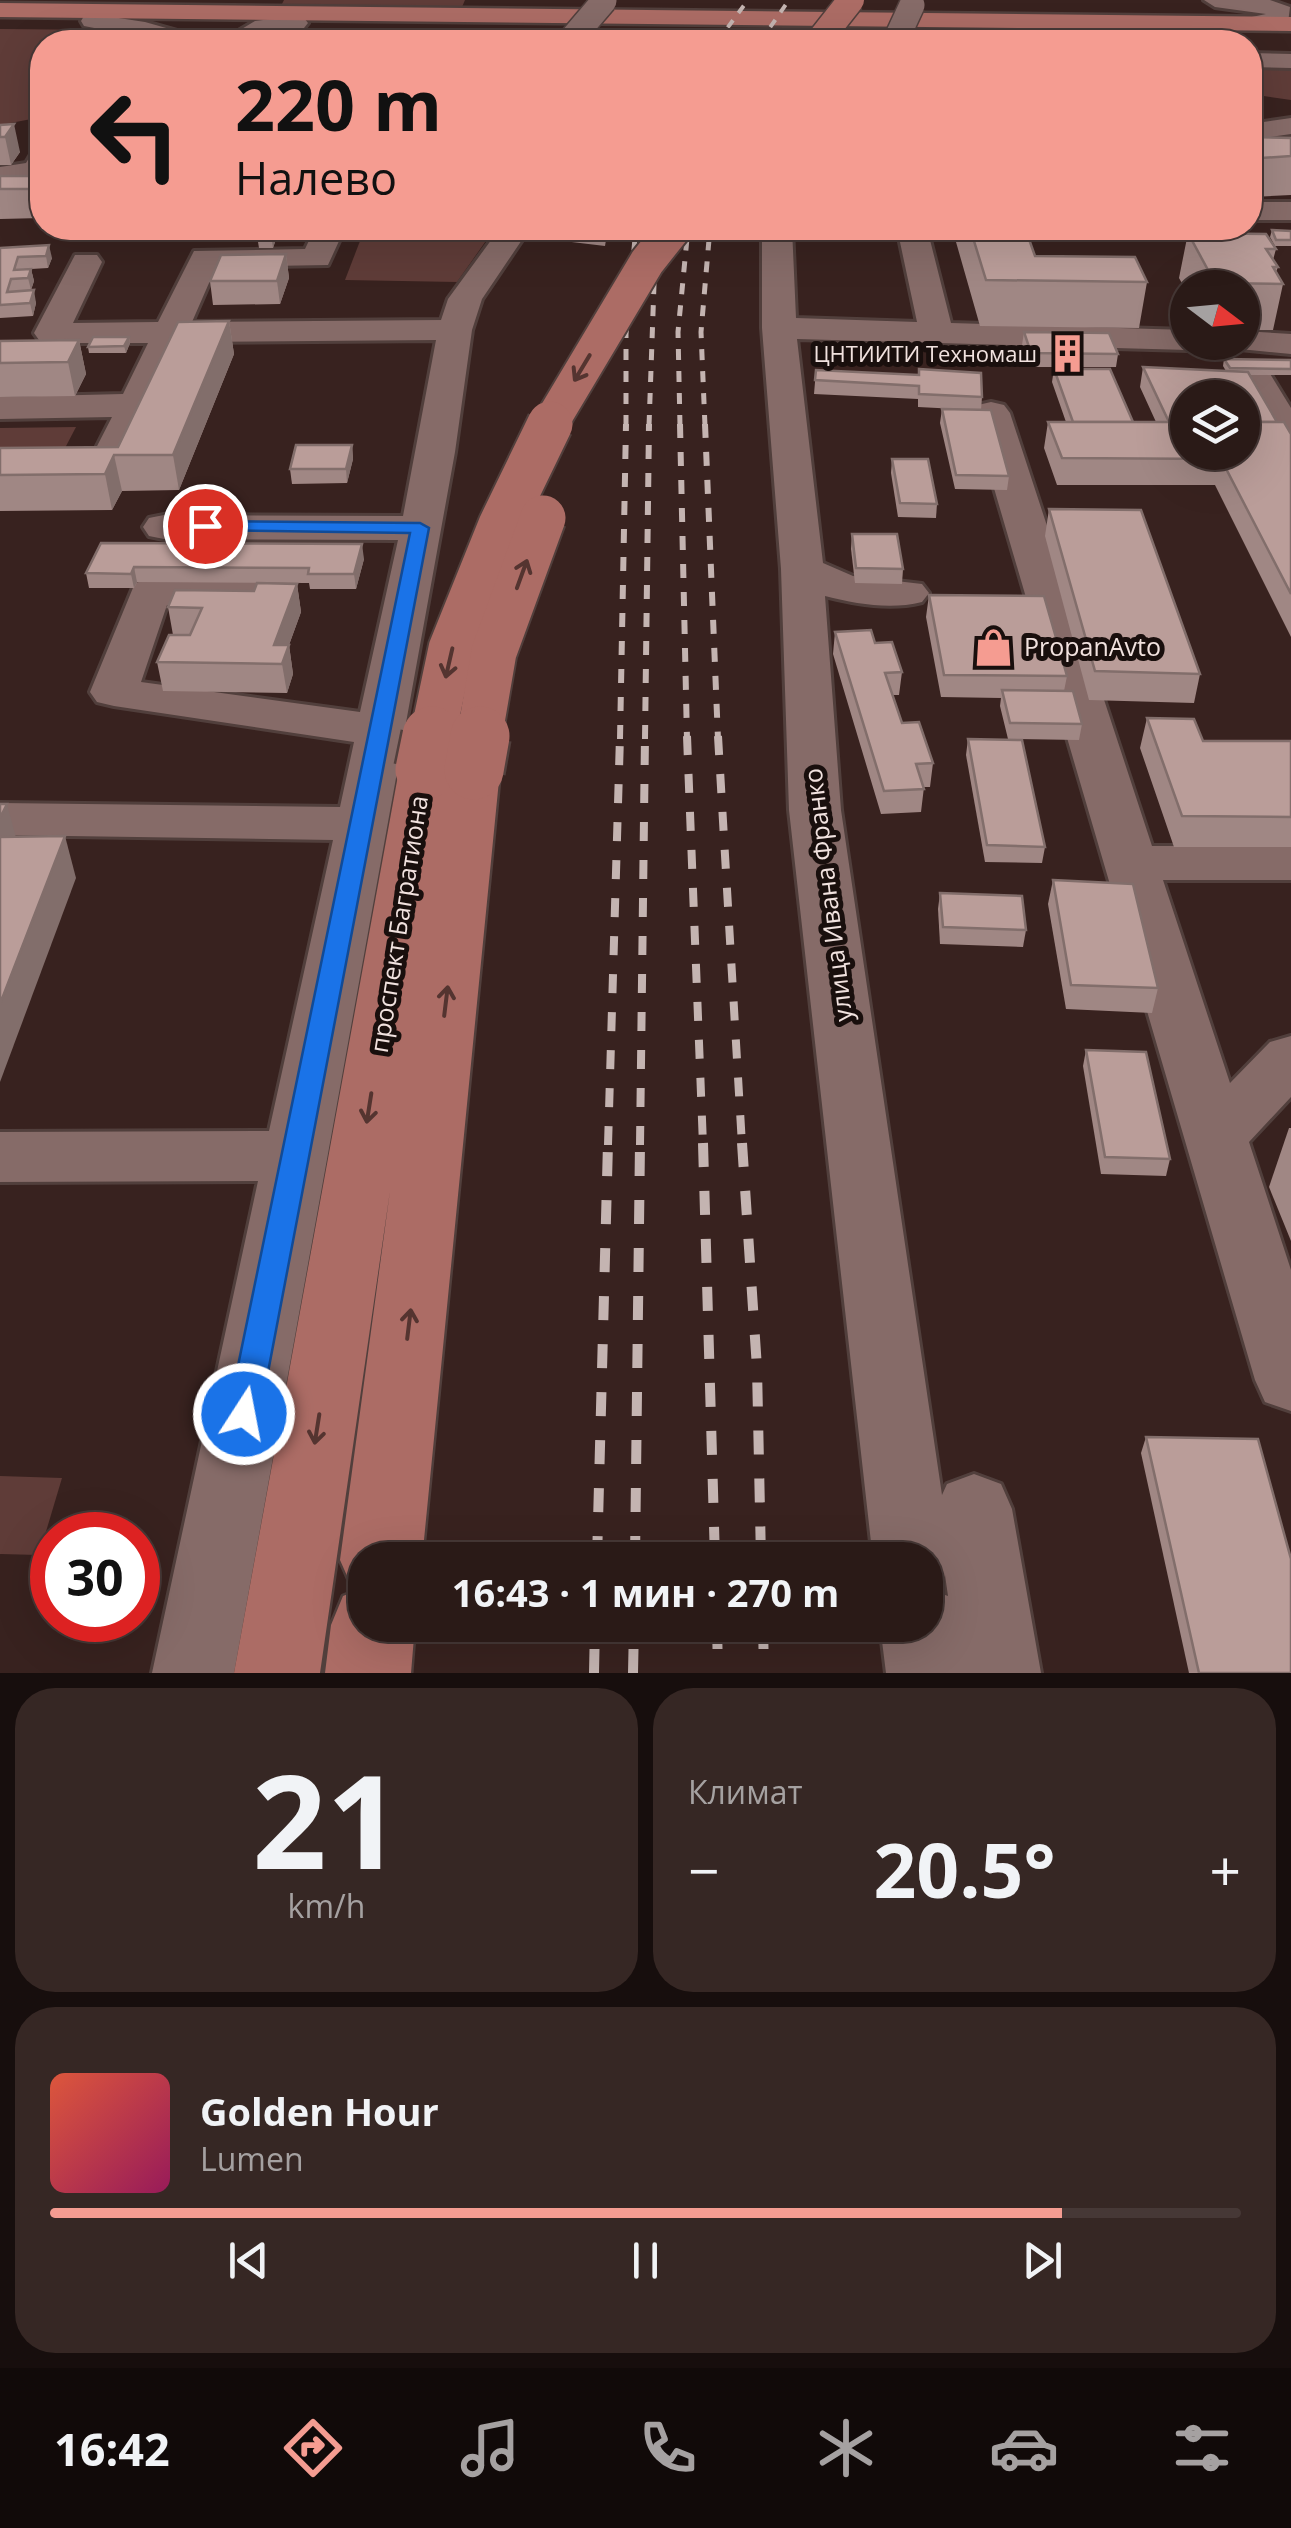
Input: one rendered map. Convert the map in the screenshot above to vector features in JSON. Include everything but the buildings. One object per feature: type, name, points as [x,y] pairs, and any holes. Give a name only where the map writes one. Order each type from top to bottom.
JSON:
[{"type":"main road","points":[[827,30],[851,0]]},
{"type":"main road","points":[[855,30],[877,0]]},
{"type":"main road","points":[[0,10],[96,16]]},
{"type":"main road","points":[[0,20],[96,16],[1257,28],[1291,24]]},
{"type":"main road","points":[[1257,28],[1291,35]]},
{"type":"main road","name":"проспект Багратиона","points":[[277,1673],[426,756],[451,649],[501,525],[559,406],[664,240]]},
{"type":"main road","name":"проспект Багратиона","points":[[382,1542],[426,756],[494,652],[538,529],[592,412],[674,267],[695,240]]},
{"type":"main road","points":[[368,1673],[371,1642]]},
{"type":"street","points":[[96,16],[192,0]]},
{"type":"street","points":[[272,0],[269,6],[298,18]]},
{"type":"street","points":[[1216,0],[1257,3],[1282,12],[1280,18],[1257,28]]},
{"type":"street","points":[[579,30],[604,1]]},
{"type":"street","points":[[900,30],[912,2]]},
{"type":"street","points":[[96,16],[148,30]]},
{"type":"street","points":[[251,30],[298,18]]},
{"type":"street","points":[[1262,125],[1288,110]]},
{"type":"street","points":[[0,176],[30,171]]},
{"type":"street","points":[[0,198],[30,197]]},
{"type":"street","points":[[1262,210],[1291,211]]},
{"type":"street","points":[[193,1673],[362,824],[426,756],[420,528],[454,330],[466,299],[507,240]]},
{"type":"street","name":"улица Ивана Франко","points":[[777,240],[779,328],[802,570],[814,810],[910,1542]]},
{"type":"street","points":[[915,240],[936,332]]},
{"type":"street","points":[[0,469],[87,468],[110,460],[205,258],[324,243],[290,331]]},
{"type":"street","points":[[86,262],[51,333],[454,330]]},
{"type":"street","points":[[779,328],[1170,339]]},
{"type":"street","points":[[1260,342],[1291,344]]},
{"type":"street","points":[[1260,387],[1291,440]]},
{"type":"street","points":[[0,408],[136,406]]},
{"type":"street","points":[[991,413],[1291,1380]]},
{"type":"street","points":[[164,526],[420,528]]},
{"type":"street","points":[[802,570],[815,579],[845,587],[907,594]]},
{"type":"street","points":[[295,593],[150,592],[114,692],[343,727],[426,756]]},
{"type":"street","points":[[0,819],[362,824]]},
{"type":"street","points":[[1130,863],[1291,863]]},
{"type":"street","points":[[1216,1137],[1291,1058]]},
{"type":"street","points":[[0,1157],[296,1156]]},
{"type":"street","points":[[974,1510],[1000,1673]]},
{"type":"street","points":[[922,1642],[927,1673]]},
{"type":"shaded area","points":[[284,0],[465,0],[462,7],[282,4]]},
{"type":"shaded area","points":[[0,29],[107,30],[30,30],[30,119],[0,125]]},
{"type":"shaded area","points":[[1262,67],[1291,68],[1291,100],[1262,96]]},
{"type":"shaded area","points":[[360,240],[487,240],[457,282],[345,280]]},
{"type":"shaded area","points":[[76,427],[64,450],[0,450],[0,428]]},
{"type":"shaded area","points":[[0,1476],[62,1478],[52,1512],[30,1512],[30,1555],[0,1554]]},
{"type":"railway","points":[[726,30],[748,0]]},
{"type":"railway","points":[[768,30],[789,0]]},
{"type":"railway","points":[[626,424],[626,334],[635,240]]},
{"type":"railway","points":[[649,426],[656,240]]},
{"type":"railway","points":[[680,426],[678,332],[687,240]]},
{"type":"railway","points":[[705,426],[701,332],[709,240]]},
{"type":"railway","points":[[620,739],[626,424]]},
{"type":"railway","points":[[645,739],[649,424]]},
{"type":"railway","points":[[680,424],[687,739]]},
{"type":"railway","points":[[705,424],[718,739]]},
{"type":"railway","points":[[608,1145],[620,736]]},
{"type":"railway","points":[[640,1145],[645,736]]},
{"type":"railway","points":[[687,736],[703,1145]]},
{"type":"railway","points":[[718,736],[742,1145]]},
{"type":"railway","points":[[597,1542],[608,1143]]},
{"type":"railway","points":[[635,1542],[640,1143]]},
{"type":"railway","points":[[703,1143],[714,1542]]},
{"type":"railway","points":[[742,1143],[757,1368],[761,1542]]},
{"type":"railway","points":[[594,1673],[595,1642]]},
{"type":"railway","points":[[633,1673],[634,1642]]},
{"type":"railway","points":[[717,1642],[718,1673]]},
{"type":"railway","points":[[763,1642],[764,1673]]},
{"type":"place","name":"ЦНТИИТИ Техномаш","points":[[1067,354]]},
{"type":"place","name":"PropanAvto","points":[[994,647]]},
{"type":"route","points":[[205,526],[420,528],[244,1414]]}]
